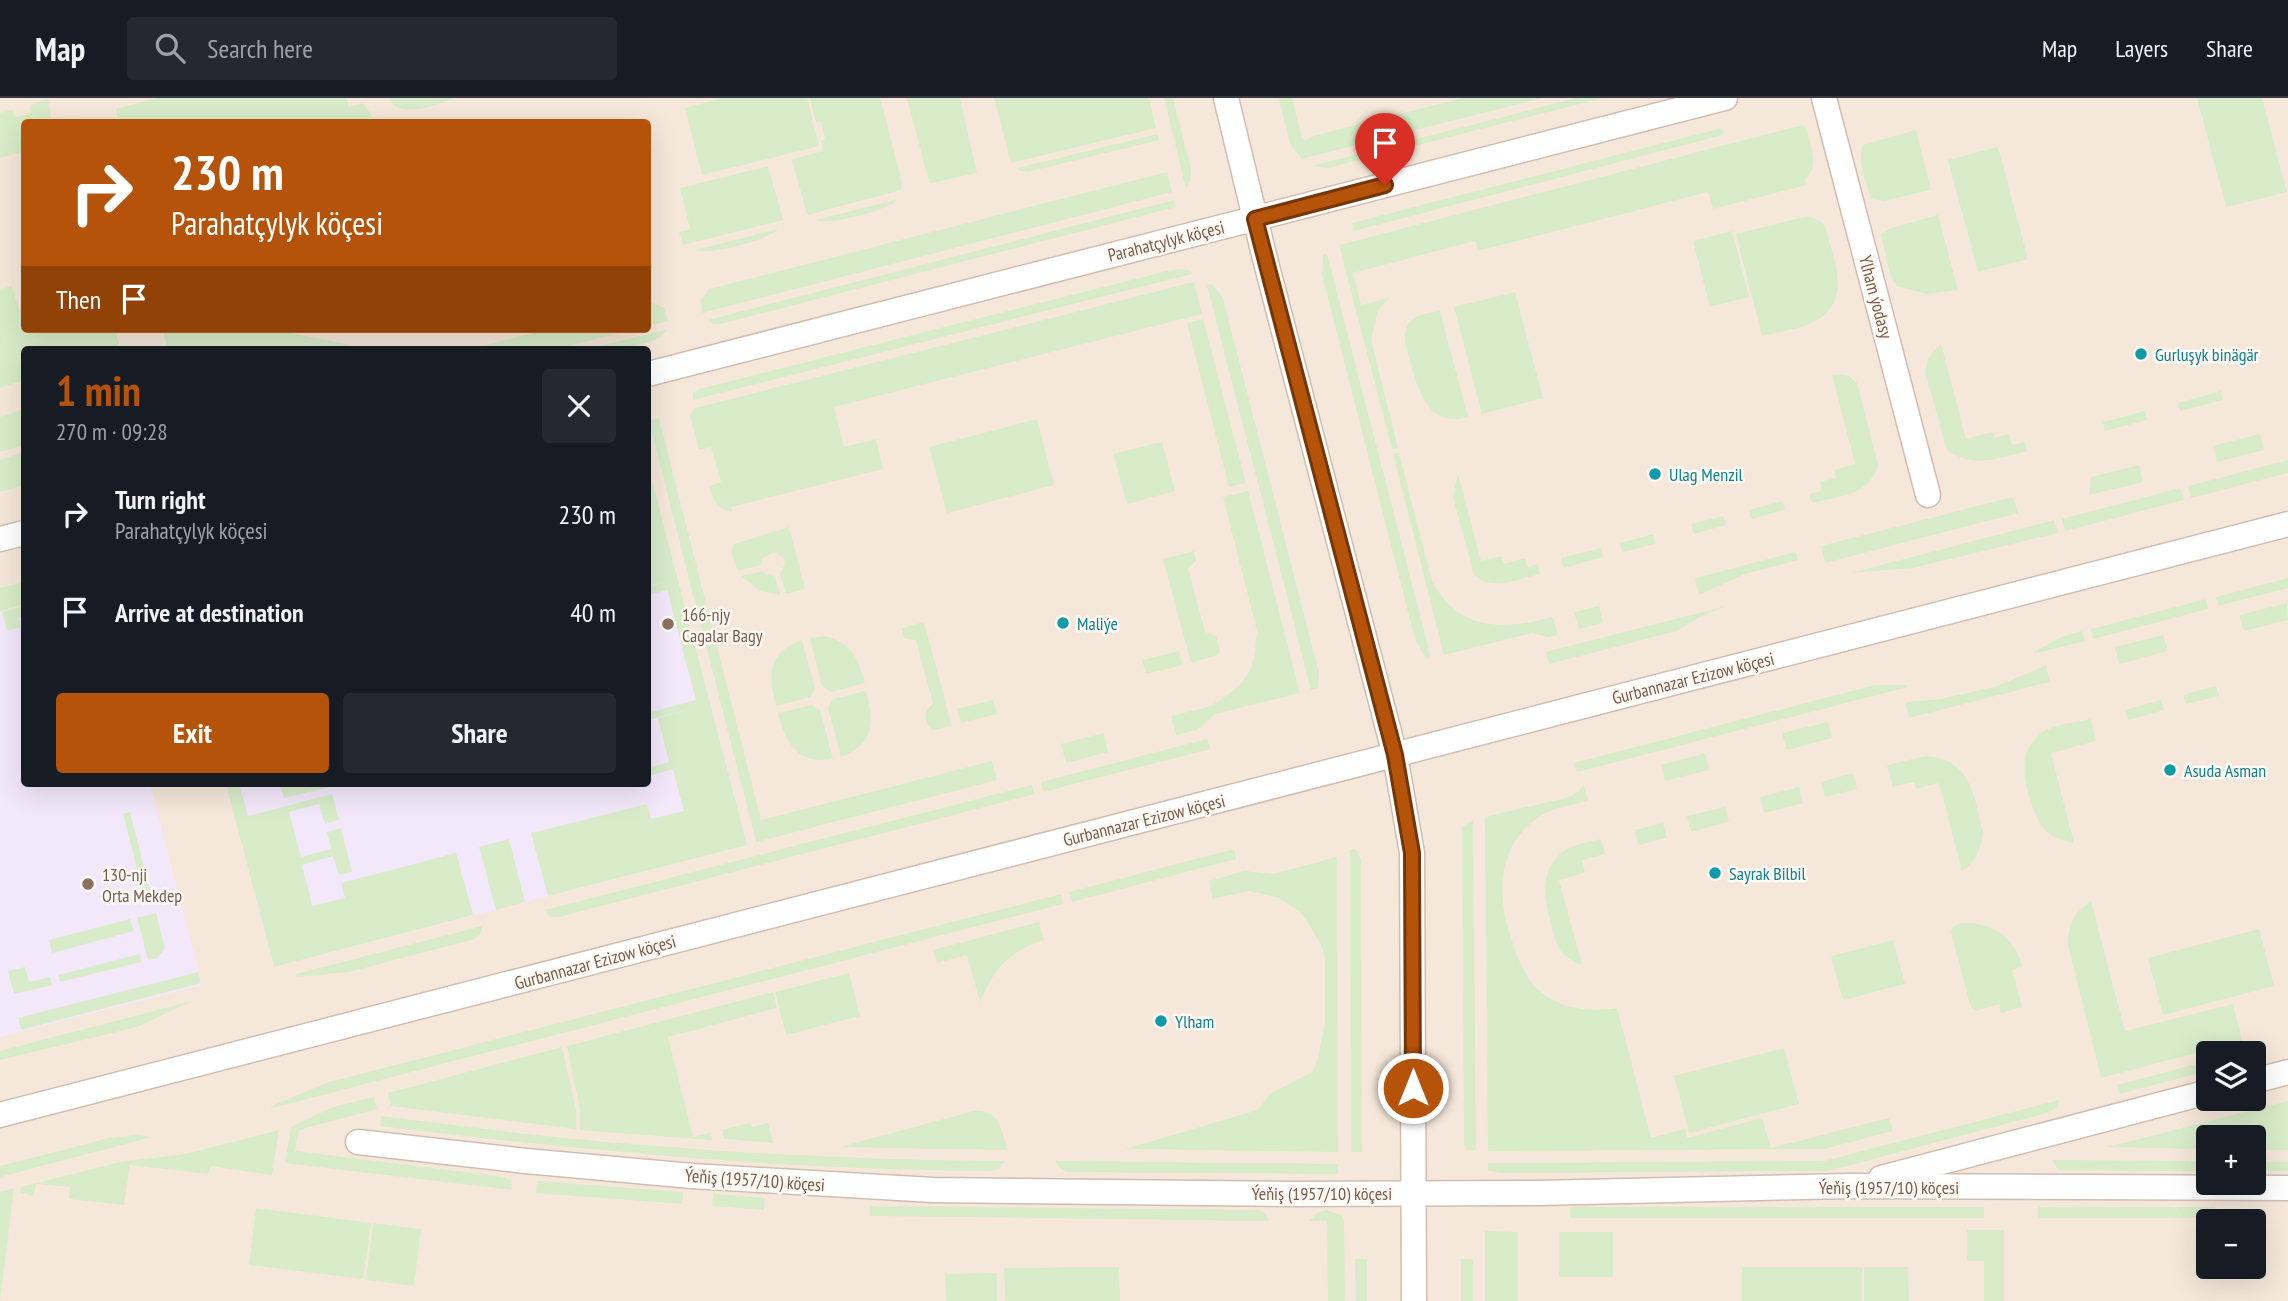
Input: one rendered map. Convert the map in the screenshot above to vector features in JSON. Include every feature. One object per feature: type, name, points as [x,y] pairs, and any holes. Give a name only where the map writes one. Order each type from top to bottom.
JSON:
[{"type":"street","points":[[1226,98],[1395,755],[1412,853],[1413,1301]]},
{"type":"street","name":"Parahatçylyk köçesi","points":[[651,373],[1725,98]]},
{"type":"street","name":"Ylham ýodasy","points":[[1824,98],[1928,495]]},
{"type":"street","name":"Gurbannazar Ezizow köçesi","points":[[0,1115],[2288,524]]},
{"type":"street","points":[[0,539],[21,534]]},
{"type":"street","points":[[2266,1078],[2288,1072]]},
{"type":"street","points":[[1849,1186],[2196,1096]]},
{"type":"street","name":"Ýeňiş (1957/10) köçesi","points":[[358,1142],[692,1176],[947,1190],[1538,1193],[1849,1186],[2288,1188]]},
{"type":"shaded area","points":[[0,98],[2288,98],[2288,1301],[0,1301]]},
{"type":"shaded area","name":"166-njy Cagalar Bagy","points":[[651,477],[747,845],[274,967],[227,787],[651,787]]},
{"type":"shaded area","name":"130-nji Orta Mekdep","points":[[21,607],[21,787],[151,787],[202,985],[0,1037],[0,613]]},
{"type":"green space","points":[[156,98],[347,98],[349,107],[363,103],[374,119],[118,119],[116,109]]},
{"type":"green space","points":[[388,98],[454,99],[409,110],[394,105]]},
{"type":"green space","points":[[723,98],[807,98],[819,146],[702,175],[685,108]]},
{"type":"green space","points":[[810,98],[880,98],[902,182],[901,190],[807,215],[792,159],[823,151],[821,141],[825,139],[821,121],[816,122]]},
{"type":"green space","points":[[907,98],[960,98],[977,173],[929,182]]},
{"type":"green space","points":[[994,98],[1149,98],[1156,128],[1011,163]]},
{"type":"green space","points":[[1164,98],[1173,98],[1191,169],[1186,189]]},
{"type":"green space","points":[[1279,98],[1292,98],[1302,138],[1306,141],[1313,136],[1462,98],[1542,98],[1302,159],[1290,144]]},
{"type":"green space","points":[[1576,98],[1603,98],[1328,168],[1312,166]]},
{"type":"green space","points":[[2197,98],[2262,98],[2287,192],[2226,207]]},
{"type":"green space","points":[[48,99],[51,119],[21,119],[21,152],[0,158],[0,113],[12,110],[15,117],[31,113],[30,105]]},
{"type":"green space","points":[[1802,125],[1806,128],[1813,155],[1810,174],[1805,179],[1806,185],[1713,209],[1708,192],[1478,251],[1475,241],[1353,273],[1361,305],[1389,298],[1378,310],[1371,339],[1398,448],[1392,449],[1339,245]]},
{"type":"green space","points":[[1722,128],[1723,135],[1354,231],[1352,223]]},
{"type":"green space","points":[[1916,130],[1931,190],[1884,201],[1871,199],[1861,165],[1863,145]]},
{"type":"green space","points":[[1158,134],[1159,140],[1027,172],[1017,168]]},
{"type":"green space","points":[[1998,147],[2028,259],[1978,272],[1948,160]]},
{"type":"green space","points":[[768,166],[783,220],[683,245],[679,232],[690,229],[680,188]]},
{"type":"green space","points":[[1167,172],[1172,192],[702,313],[701,299],[709,289]]},
{"type":"green space","points":[[898,199],[883,208],[858,216],[832,221],[816,220]]},
{"type":"green space","points":[[1174,200],[1176,207],[720,324],[713,324],[708,320]]},
{"type":"green space","points":[[1938,215],[1958,290],[1926,294],[1897,286],[1891,278],[1881,234],[1891,228]]},
{"type":"green space","points":[[1804,217],[1817,219],[1826,228],[1837,272],[1835,299],[1818,320],[1762,336],[1736,234]]},
{"type":"green space","points":[[778,229],[763,238],[738,246],[712,251],[695,250]]},
{"type":"green space","points":[[1732,231],[1749,297],[1710,307],[1693,241]]},
{"type":"green space","points":[[1327,254],[1431,658],[1426,659],[1415,639],[1322,275],[1323,255]]},
{"type":"green space","points":[[1181,269],[1191,270],[1192,274],[693,400],[693,393],[699,389]]},
{"type":"green space","points":[[1194,282],[1202,314],[834,407],[844,447],[876,439],[883,469],[731,507],[732,512],[719,507],[712,496],[709,486],[721,482],[711,447],[699,450],[690,415],[695,408]]},
{"type":"green space","points":[[1212,284],[1223,298],[1319,673],[1318,688],[1311,690],[1207,285]]},
{"type":"green space","points":[[12,286],[21,311],[21,333],[116,333],[119,344],[21,346],[21,381],[0,388],[0,289]]},
{"type":"green space","points":[[1515,292],[1543,398],[1482,414],[1454,307]]},
{"type":"green space","points":[[651,303],[664,308],[668,321],[651,325]]},
{"type":"green space","points":[[1440,311],[1468,417],[1445,418],[1429,406],[1418,387],[1408,354],[1405,337],[1410,322],[1419,316]]},
{"type":"green space","points":[[1203,319],[1246,483],[1229,487],[1187,323]]},
{"type":"green space","points":[[667,329],[662,335],[643,344],[601,346]]},
{"type":"green space","points":[[163,333],[292,333],[350,345],[347,346],[167,346]]},
{"type":"green space","points":[[533,333],[619,333],[568,346],[483,346]]},
{"type":"green space","points":[[1941,344],[1966,439],[1992,432],[1994,438],[2009,434],[2012,445],[2025,442],[2027,451],[1976,461],[1956,456],[1947,450],[1925,372],[1928,358]]},
{"type":"green space","points":[[1832,374],[1849,376],[1857,383],[1878,465],[1868,483],[1860,489],[1812,503],[1809,494],[1822,491],[1820,482],[1836,478],[1834,470],[1855,464]]},
{"type":"green space","points":[[2221,391],[2223,400],[2180,411],[2178,403]]},
{"type":"green space","points":[[21,410],[21,446],[0,452],[0,417]]},
{"type":"green space","points":[[2145,411],[2147,420],[2105,431],[2103,422]]},
{"type":"green space","points":[[659,418],[761,820],[992,761],[997,780],[756,842],[651,420]]},
{"type":"green space","points":[[1037,419],[1054,485],[947,513],[929,447]]},
{"type":"green space","points":[[2260,434],[2264,450],[2217,462],[2213,446]]},
{"type":"green space","points":[[1162,442],[1175,491],[1127,504],[1113,454]]},
{"type":"green space","points":[[21,453],[21,486],[0,492],[0,460]]},
{"type":"green space","points":[[1399,453],[1432,581],[1443,598],[1455,610],[1484,623],[1517,624],[1553,617],[1558,635],[1548,637],[1532,633],[1444,655],[1393,454]]},
{"type":"green space","points":[[2288,460],[2288,473],[2191,498],[2188,486]]},
{"type":"green space","points":[[2139,465],[2143,482],[2089,495],[2091,477]]},
{"type":"green space","points":[[1458,474],[1481,561],[1501,556],[1504,564],[1525,558],[1527,567],[1538,564],[1540,574],[1498,583],[1490,583],[1474,575],[1453,497]]},
{"type":"green space","points":[[651,477],[747,845],[548,896],[531,833],[647,804],[651,819],[684,811],[673,769],[651,775],[651,767],[669,762],[658,718],[698,707],[651,719],[651,712],[696,700],[667,590],[651,594],[651,586],[665,582],[651,585]]},
{"type":"green space","points":[[2180,488],[2184,500],[2065,531],[2062,519]]},
{"type":"green space","points":[[1248,491],[1300,693],[1215,714],[1197,730],[1176,735],[1171,716],[1208,707],[1221,700],[1242,683],[1254,659],[1257,631],[1223,497]]},
{"type":"green space","points":[[2013,497],[2018,513],[1825,563],[1821,546]]},
{"type":"green space","points":[[1783,501],[1785,510],[1751,519],[1749,510]]},
{"type":"green space","points":[[1723,516],[1726,525],[1694,534],[1691,524]]},
{"type":"green space","points":[[2054,520],[2058,533],[1913,568],[1851,573]]},
{"type":"green space","points":[[789,527],[805,589],[786,594],[780,573],[785,564],[784,558],[774,552],[763,558],[761,565],[738,571],[731,552],[734,544]]},
{"type":"green space","points":[[1653,534],[1655,544],[1622,552],[1620,543]]},
{"type":"green space","points":[[1601,548],[1603,557],[1564,568],[1561,558]]},
{"type":"green space","points":[[1194,551],[1196,561],[1188,568],[1205,632],[1216,636],[1220,651],[1218,655],[1191,663],[1163,559]]},
{"type":"green space","points":[[1796,552],[1798,560],[1745,574],[1699,595],[1695,578]]},
{"type":"green space","points":[[763,571],[767,575],[775,576],[780,595],[760,591],[741,576]]},
{"type":"green space","points":[[2288,578],[2288,588],[2218,606],[2216,597]]},
{"type":"green space","points":[[21,583],[21,605],[0,611],[0,588]]},
{"type":"green space","points":[[2206,599],[2208,609],[2093,639],[2091,629]]},
{"type":"green space","points":[[2287,603],[2288,620],[2244,631],[2239,615]]},
{"type":"green space","points":[[1599,606],[1603,623],[1579,629],[1574,612]]},
{"type":"green space","points":[[1726,606],[1677,631],[1549,664],[1546,652]]},
{"type":"green space","points":[[21,607],[21,617],[18,618],[21,627],[7,631],[2,612]]},
{"type":"green space","points":[[924,622],[952,726],[933,730],[926,721],[927,710],[933,704],[916,640],[904,638],[902,628]]},
{"type":"green space","points":[[2082,631],[2085,641],[2033,654],[2062,637]]},
{"type":"green space","points":[[2163,635],[2168,651],[2119,664],[2115,647]]},
{"type":"green space","points":[[825,636],[848,648],[865,683],[831,692],[822,686],[810,638]]},
{"type":"green space","points":[[802,640],[815,689],[810,697],[776,706],[771,675],[776,658],[782,651]]},
{"type":"green space","points":[[1179,651],[1183,665],[1146,674],[1142,660]]},
{"type":"green space","points":[[2046,665],[2050,682],[1909,718],[1905,702],[1941,699],[1998,686]]},
{"type":"green space","points":[[1875,685],[1908,687],[1577,772],[1574,763]]},
{"type":"green space","points":[[2216,686],[2219,696],[2186,704],[2183,695]]},
{"type":"green space","points":[[866,691],[871,722],[866,738],[852,752],[841,757],[828,708],[833,699]]},
{"type":"green space","points":[[993,700],[997,714],[961,723],[957,709]]},
{"type":"green space","points":[[2161,700],[2164,710],[2128,720],[2125,710]]},
{"type":"green space","points":[[812,705],[820,710],[833,759],[810,759],[802,755],[795,750],[785,734],[778,713]]},
{"type":"green space","points":[[2091,719],[2096,741],[2051,753],[2074,843],[2055,837],[2040,824],[2026,785],[2025,758],[2036,737],[2044,731]]},
{"type":"green space","points":[[1828,722],[1832,738],[1787,750],[1782,733]]},
{"type":"green space","points":[[1104,733],[1108,752],[1066,763],[1061,744]]},
{"type":"green space","points":[[1207,739],[1210,749],[1043,792],[1041,782]]},
{"type":"green space","points":[[1705,753],[1709,770],[1665,781],[1661,765]]},
{"type":"green space","points":[[1926,756],[1953,764],[1968,782],[1973,793],[1983,832],[1977,854],[1962,871],[1939,783],[1916,789],[1914,782],[1893,787],[1887,765]]},
{"type":"green space","points":[[1853,773],[1857,789],[1825,797],[1821,782]]},
{"type":"green space","points":[[1032,785],[1034,794],[559,917],[550,917],[545,910]]},
{"type":"green space","points":[[1584,785],[1588,801],[1547,812],[1527,827],[1516,840],[1508,855],[1504,872],[1503,906],[1517,956],[1538,990],[1571,1007],[1589,1010],[1617,1008],[1651,1138],[1685,1129],[1687,1138],[1762,1118],[1771,1148],[1889,1118],[1893,1131],[1824,1149],[1488,1151],[1485,817],[1570,797]]},
{"type":"green space","points":[[227,787],[240,787],[248,816],[332,794],[339,820],[325,824],[319,804],[289,812],[301,857],[331,849],[327,832],[341,828],[352,872],[339,875],[333,856],[302,865],[312,906],[345,898],[341,883],[456,853],[473,915],[274,967]]},
{"type":"green space","points":[[281,787],[330,787],[284,798]]},
{"type":"green space","points":[[1799,787],[1803,803],[1764,813],[1760,797]]},
{"type":"green space","points":[[1725,807],[1729,822],[1691,832],[1687,816]]},
{"type":"green space","points":[[130,812],[152,899],[145,901],[123,814]]},
{"type":"green space","points":[[1473,820],[1476,1150],[1466,1150],[1462,827]]},
{"type":"green space","points":[[1663,823],[1667,838],[1638,845],[1635,830]]},
{"type":"green space","points":[[509,839],[525,902],[496,910],[479,847]]},
{"type":"green space","points":[[1601,839],[1605,854],[1582,860],[1585,873],[1559,880],[1582,965],[1567,957],[1557,944],[1547,907],[1546,881],[1551,865],[1561,853],[1577,845]]},
{"type":"green space","points":[[1234,849],[1236,859],[1072,902],[1069,892]]},
{"type":"green space","points":[[1350,849],[1355,849],[1361,859],[1362,1152],[1351,1152]]},
{"type":"green space","points":[[1337,857],[1338,1152],[1125,1149],[1258,1110],[1270,1094],[1312,1072],[1325,1024],[1325,957],[1321,945],[1300,912],[1279,898],[1249,891],[1213,899],[1209,881],[1244,871],[1273,874]]},
{"type":"green space","points":[[1061,894],[1063,904],[272,1108],[271,1106],[329,1082]]},
{"type":"green space","points":[[2091,901],[2125,1031],[2233,1004],[2242,1041],[2196,1041],[2196,1053],[2101,1078],[2068,945],[2069,931],[2080,910]]},
{"type":"green space","points":[[156,913],[165,949],[157,958],[148,960],[137,918]]},
{"type":"green space","points":[[130,919],[134,931],[52,953],[49,940]]},
{"type":"green space","points":[[1039,922],[1044,940],[1021,950],[1004,963],[991,980],[980,1002],[967,955],[937,963],[933,950]]},
{"type":"green space","points":[[1960,923],[1991,928],[2000,932],[2013,946],[2022,966],[2012,970],[2022,1007],[2001,1013],[1999,1004],[1976,1011],[1971,1008],[1951,932],[1953,927]]},
{"type":"green space","points":[[482,926],[481,933],[475,939],[349,972],[297,977],[296,974]]},
{"type":"green space","points":[[2259,929],[2274,986],[2163,1015],[2148,958]]},
{"type":"green space","points":[[1893,940],[1905,984],[1843,1000],[1831,956]]},
{"type":"green space","points":[[140,954],[141,962],[60,982],[58,975]]},
{"type":"green space","points":[[25,967],[29,982],[50,977],[52,985],[14,994],[8,971]]},
{"type":"green space","points":[[198,972],[201,983],[21,1030],[18,1018]]},
{"type":"green space","points":[[849,973],[860,1016],[786,1035],[775,992]]},
{"type":"green space","points":[[773,992],[777,1008],[668,1037],[693,1137],[711,1132],[712,1140],[580,1130],[580,1109],[567,1046]]},
{"type":"green space","points":[[192,1001],[137,1027],[0,1060],[0,1051]]},
{"type":"green space","points":[[562,1047],[576,1110],[576,1129],[391,1106],[388,1093]]},
{"type":"green space","points":[[1784,1048],[1799,1104],[1689,1133],[1674,1076]]},
{"type":"green space","points":[[2196,1064],[2196,1074],[2119,1094],[2117,1085]]},
{"type":"green space","points":[[374,1097],[377,1109],[299,1130],[295,1151],[504,1177],[511,1181],[512,1190],[285,1163],[291,1127],[333,1107]]},
{"type":"green space","points":[[2059,1100],[2058,1107],[2047,1113],[1828,1171],[1488,1171],[1488,1163],[1824,1161]]},
{"type":"green space","points":[[2288,1101],[2288,1150],[2266,1150],[2266,1125],[2196,1125],[2196,1149],[2107,1147],[2249,1111],[2266,1111],[2266,1107]]},
{"type":"green space","points":[[974,1111],[989,1113],[994,1117],[1001,1128],[1007,1150],[840,1147]]},
{"type":"green space","points":[[381,1116],[533,1135],[667,1147],[836,1157],[1005,1161],[999,1169],[992,1171],[839,1167],[686,1158],[380,1126]]},
{"type":"green space","points":[[750,1123],[752,1127],[768,1123],[773,1143],[724,1139],[722,1130]]},
{"type":"green space","points":[[279,1130],[272,1175],[210,1166],[208,1174],[130,1165],[124,1205],[69,1199],[70,1187],[36,1184],[33,1196],[20,1192],[21,1187],[120,1162],[186,1154]]},
{"type":"green space","points":[[138,1135],[152,1137],[0,1177],[0,1166],[109,1138]]},
{"type":"green space","points":[[2052,1160],[2196,1161],[2196,1171],[2058,1170]]},
{"type":"green space","points":[[1055,1161],[1338,1164],[1338,1174],[1067,1172]]},
{"type":"green space","points":[[2266,1162],[2288,1162],[2288,1171],[2266,1171]]},
{"type":"green space","points":[[537,1181],[683,1192],[682,1204],[536,1193]]},
{"type":"green space","points":[[14,1188],[0,1301],[0,1192]]},
{"type":"green space","points":[[713,1194],[765,1198],[764,1210],[712,1206]]},
{"type":"green space","points":[[870,1206],[1258,1210],[1265,1213],[1269,1221],[870,1216]]},
{"type":"green space","points":[[1570,1207],[1984,1207],[1984,1218],[1570,1218]]},
{"type":"green space","points":[[2038,1207],[2215,1207],[2196,1209],[2196,1218],[2038,1218]]},
{"type":"green space","points":[[256,1208],[371,1223],[363,1279],[249,1265]]},
{"type":"green space","points":[[1326,1210],[1341,1215],[1344,1221],[1345,1301],[1328,1301],[1327,1221],[1309,1221],[1318,1212]]},
{"type":"green space","points":[[373,1223],[421,1229],[414,1286],[366,1280]]},
{"type":"green space","points":[[1967,1230],[2004,1230],[2004,1301],[1984,1301],[1984,1261],[1967,1261]]},
{"type":"green space","points":[[1485,1231],[1518,1232],[1518,1301],[1485,1301]]},
{"type":"green space","points":[[1559,1232],[1613,1232],[1613,1277],[1559,1277]]},
{"type":"green space","points":[[1355,1259],[1367,1259],[1367,1301],[1356,1301]]},
{"type":"green space","points":[[1461,1259],[1473,1259],[1473,1301],[1461,1301]]},
{"type":"green space","points":[[1119,1267],[1120,1301],[1005,1301],[1004,1268]]},
{"type":"green space","points":[[1742,1267],[1862,1267],[1862,1301],[1742,1301]]},
{"type":"green space","points":[[1864,1267],[1908,1267],[1909,1301],[1864,1301]]},
{"type":"green space","points":[[997,1273],[997,1301],[946,1301],[945,1274]]},
{"type":"place","name":"Gurluşyk binägär","points":[[2141,354]]},
{"type":"place","name":"Ulag Menzil","points":[[1655,474]]},
{"type":"place","name":"Maliýe","points":[[1063,623]]},
{"type":"place","name":"166-njy Cagalar Bagy","points":[[668,624]]},
{"type":"place","name":"Asuda Asman","points":[[2170,770]]},
{"type":"place","name":"Sayrak Bilbil","points":[[1715,873]]},
{"type":"place","name":"130-nji Orta Mekdep","points":[[88,884]]},
{"type":"place","name":"Ylham","points":[[1161,1021]]},
{"type":"route","points":[[1385,185],[1255,219],[1395,755],[1412,853],[1413,1088]]}]
